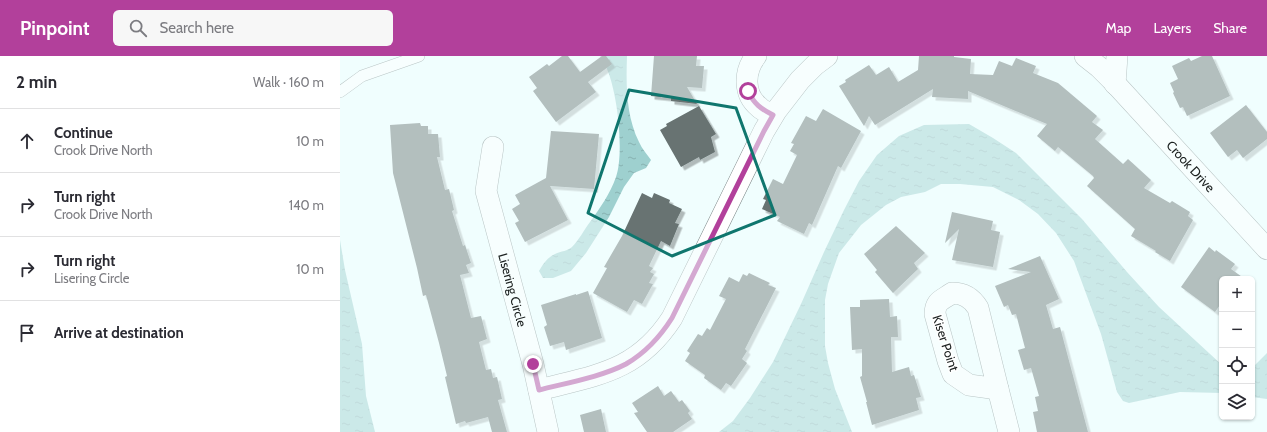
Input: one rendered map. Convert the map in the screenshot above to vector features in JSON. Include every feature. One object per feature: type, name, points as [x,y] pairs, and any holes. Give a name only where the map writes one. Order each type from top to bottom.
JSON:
[{"type":"street","points":[[756,56],[748,70],[748,91],[751,98],[759,108],[773,115]]},
{"type":"street","name":"Crook Drive","points":[[1085,56],[1099,67],[1116,84],[1267,249]]},
{"type":"street","points":[[1116,84],[1117,56]]},
{"type":"street","points":[[539,390],[602,374],[625,364],[639,355],[657,339],[672,318],[773,115],[783,100],[816,59]]},
{"type":"street","name":"Lisering Circle","points":[[493,147],[486,191],[539,390],[548,432]]},
{"type":"street","points":[[998,389],[1009,432]]},
{"type":"lane","points":[[340,92],[362,76],[419,56]]},
{"type":"highlighted area","points":[[629,90],[736,108],[775,215],[672,256],[588,213]]},
{"type":"water","points":[[600,56],[627,56],[629,111],[640,145],[651,160],[646,168],[634,173],[624,187],[609,217],[586,253],[571,271],[553,278],[543,278],[539,271],[544,263],[552,255],[568,249],[575,244],[604,201],[616,177],[619,165],[620,150],[618,115],[611,80],[606,66]]},
{"type":"water","points":[[969,124],[1016,153],[1082,219],[1159,307],[1219,362],[1219,393],[1180,392],[1129,403],[1123,401],[1117,392],[1101,334],[1074,261],[1056,233],[1038,214],[1019,200],[993,187],[941,184],[925,192],[901,197],[886,205],[861,225],[839,253],[828,284],[825,300],[825,346],[835,389],[852,432],[719,432],[733,421],[773,362],[859,181],[877,155],[899,136],[924,125]]},
{"type":"water","points":[[340,240],[345,270],[362,344],[366,396],[375,432],[340,432]]},
{"type":"water","points":[[1267,353],[1267,399],[1255,397],[1255,365]]},
{"type":"building","points":[[562,56],[568,56],[580,72],[602,56],[606,56],[612,64],[588,82],[596,92],[556,122],[533,91],[537,88],[529,77],[547,64],[549,66]]},
{"type":"building","points":[[654,56],[697,56],[696,66],[704,66],[702,88],[687,87],[697,104],[671,101],[671,98],[651,96]]},
{"type":"building","points":[[919,56],[954,56],[971,59],[970,74],[993,75],[999,61],[1012,66],[1016,58],[1036,66],[1033,73],[1058,83],[1097,116],[1092,122],[1103,130],[1095,139],[1123,164],[1128,159],[1151,180],[1144,188],[1170,203],[1172,201],[1190,212],[1188,216],[1193,220],[1170,261],[1131,236],[1135,229],[1087,186],[1094,178],[1093,176],[1058,147],[1055,151],[1037,136],[1047,124],[968,91],[968,99],[932,97],[933,89],[875,125],[869,116],[864,126],[839,86],[846,82],[845,80],[869,65],[876,75],[889,67],[898,82],[918,70]]},
{"type":"building","points":[[1202,56],[1212,56],[1230,96],[1187,116],[1183,107],[1180,108],[1170,83],[1178,79],[1172,66],[1189,58],[1191,61]]},
{"type":"building","points":[[1246,105],[1267,132],[1267,139],[1243,158],[1237,150],[1228,157],[1210,133]]},
{"type":"building","points":[[699,106],[716,134],[711,137],[715,152],[700,160],[699,157],[681,167],[660,130],[667,126],[666,124]]},
{"type":"building","points":[[823,109],[861,131],[841,168],[838,166],[812,225],[809,223],[804,234],[777,221],[780,217],[762,209],[766,200],[763,199],[773,179],[783,184],[797,155],[790,151],[794,144],[791,143],[806,116],[816,121]]},
{"type":"building","points":[[420,123],[421,126],[428,126],[428,134],[438,134],[440,157],[437,157],[445,190],[449,189],[454,210],[452,211],[463,246],[465,245],[471,263],[466,265],[469,273],[460,275],[471,318],[481,316],[487,339],[479,342],[486,370],[491,369],[493,378],[497,377],[502,399],[498,400],[507,432],[492,432],[488,417],[456,424],[439,343],[426,295],[423,296],[393,173],[390,125]]},
{"type":"building","points":[[551,131],[599,134],[594,189],[550,186],[568,220],[525,242],[515,223],[519,221],[512,209],[520,204],[515,195],[546,178]]},
{"type":"building","points":[[642,193],[652,198],[654,193],[670,200],[669,203],[682,209],[675,223],[679,224],[670,246],[661,241],[649,266],[653,268],[650,272],[654,274],[649,283],[653,284],[642,304],[634,300],[627,312],[593,293],[607,268],[604,267],[622,236]]},
{"type":"building","points":[[952,212],[993,221],[991,230],[1000,232],[993,267],[952,260],[959,229],[945,243]]},
{"type":"building","points":[[896,226],[925,253],[914,263],[918,269],[893,293],[875,272],[877,270],[864,254]]},
{"type":"building","points":[[1209,247],[1215,252],[1216,250],[1235,264],[1231,269],[1241,276],[1219,276],[1219,306],[1215,312],[1181,287]]},
{"type":"building","points":[[1040,256],[1059,299],[1046,305],[1053,329],[1060,327],[1088,432],[1037,432],[1033,412],[1038,411],[1035,397],[1039,396],[1031,368],[1024,370],[1018,350],[1025,348],[1016,314],[1012,315],[1008,305],[1004,307],[995,286],[1031,272],[1008,269]]},
{"type":"building","points":[[749,273],[770,283],[768,285],[776,288],[745,349],[747,351],[742,359],[747,363],[731,386],[726,383],[721,390],[704,378],[705,375],[685,361],[690,353],[687,351],[698,334],[702,336],[707,328],[710,330],[726,299],[719,296],[729,277],[739,282],[743,274],[747,276]]},
{"type":"building","points":[[588,291],[602,338],[566,350],[564,342],[550,346],[544,327],[547,325],[541,305]]},
{"type":"building","points":[[889,299],[890,317],[897,316],[898,337],[891,337],[892,372],[909,367],[911,376],[914,375],[921,397],[916,398],[919,410],[872,425],[860,377],[862,376],[862,349],[852,350],[850,307],[860,307],[860,300]]},
{"type":"building","points":[[658,386],[664,396],[671,391],[679,402],[682,400],[690,411],[688,413],[692,419],[673,432],[647,432],[634,413],[638,412],[632,403]]},
{"type":"building","points":[[601,409],[606,432],[584,432],[580,415]]},
{"type":"route","points":[[533,364],[539,390],[602,374],[625,364],[639,355],[657,339],[672,318],[773,115],[759,108],[751,98],[748,91]]}]
